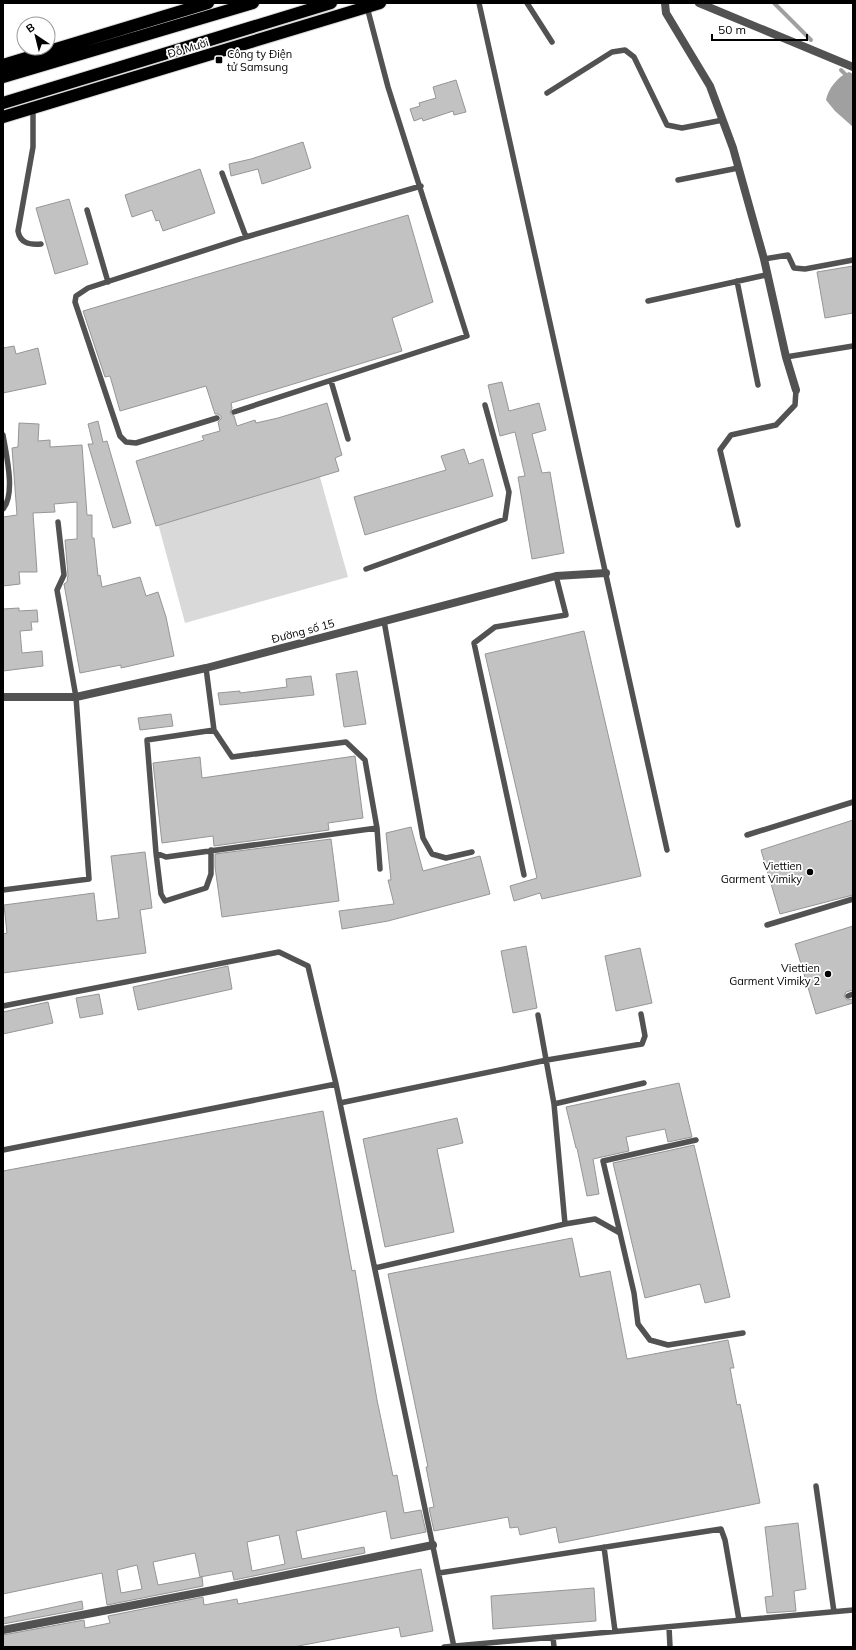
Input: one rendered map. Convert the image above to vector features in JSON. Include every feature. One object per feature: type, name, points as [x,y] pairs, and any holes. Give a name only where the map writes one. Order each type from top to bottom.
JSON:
[{"type":"highway","points":[[3,65],[208,3]]},
{"type":"highway","points":[[3,77],[253,3]]},
{"type":"highway","name":"Đỗ Mười","points":[[3,103],[331,3]]},
{"type":"highway","name":"Đỗ Mười","points":[[3,117],[33,109],[366,5],[380,3]]},
{"type":"street","points":[[665,3],[666,12],[710,86],[733,148],[764,259],[766,275],[786,357],[796,390]]},
{"type":"street","points":[[699,3],[853,67]]},
{"type":"street","name":"Đường số 15","points":[[3,697],[76,697],[206,668],[556,576],[606,573]]},
{"type":"street","points":[[3,1630],[433,1546]]},
{"type":"lane","points":[[479,3],[667,850]]},
{"type":"lane","points":[[527,3],[552,42]]},
{"type":"lane","points":[[234,412],[466,336],[388,87],[366,5]]},
{"type":"lane","points":[[547,93],[612,52],[625,50],[634,57],[667,125],[682,128],[723,120]]},
{"type":"lane","points":[[33,94],[33,147],[18,231],[19,237],[24,242],[41,244]]},
{"type":"lane","points":[[678,180],[738,168]]},
{"type":"lane","points":[[222,173],[246,237]]},
{"type":"lane","points":[[217,418],[136,443],[126,442],[120,436],[75,302],[76,296],[80,292],[108,282],[246,237],[420,186]]},
{"type":"lane","points":[[87,210],[108,282]]},
{"type":"lane","points":[[764,259],[788,255],[794,268],[805,269],[853,260]]},
{"type":"lane","points":[[648,301],[766,275]]},
{"type":"lane","points":[[737,281],[758,385]]},
{"type":"lane","points":[[786,357],[853,346]]},
{"type":"lane","points":[[331,380],[348,438]]},
{"type":"lane","points":[[738,525],[720,450],[732,435],[776,425],[795,405],[796,390]]},
{"type":"lane","points":[[366,570],[505,519],[509,492],[485,405]]},
{"type":"lane","points":[[3,435],[9,470],[7,504],[3,509]]},
{"type":"lane","points":[[3,890],[89,879],[76,697],[57,590],[64,575],[58,522]]},
{"type":"lane","points":[[524,875],[474,644],[495,627],[566,615],[556,576]]},
{"type":"lane","points":[[384,621],[423,838],[432,854],[446,858],[472,852]]},
{"type":"lane","points":[[206,668],[214,730],[232,757],[346,742],[365,760],[377,828],[380,869]]},
{"type":"lane","points":[[211,850],[211,874],[206,888],[165,901],[161,894],[156,853],[147,740],[214,730]]},
{"type":"lane","points":[[747,835],[853,802]]},
{"type":"lane","points":[[156,853],[166,857],[377,828]]},
{"type":"lane","points":[[767,924],[853,899]]},
{"type":"lane","points":[[3,1006],[279,952],[308,966],[336,1084],[454,1646]]},
{"type":"lane","points":[[340,1103],[547,1060],[642,1044],[645,1036],[642,1014]]},
{"type":"lane","points":[[538,1015],[554,1104],[565,1224]]},
{"type":"lane","points":[[554,1104],[644,1083]]},
{"type":"lane","points":[[3,1150],[336,1084]]},
{"type":"lane","points":[[696,1140],[603,1162],[634,1293],[638,1324],[650,1340],[668,1345],[743,1333]]},
{"type":"lane","points":[[375,1268],[565,1224],[595,1220],[620,1232]]},
{"type":"lane","points":[[816,1486],[834,1612]]},
{"type":"lane","points":[[439,1573],[722,1529],[739,1620]]},
{"type":"lane","points":[[604,1547],[614,1632]]},
{"type":"lane","points":[[444,1647],[853,1610]]},
{"type":"lane","points":[[669,1626],[670,1647]]},
{"type":"lane","points":[[553,1637],[554,1647]]},
{"type":"shaded area","points":[[849,72],[853,74],[853,127],[835,111],[826,100],[834,83]]},
{"type":"shaded area","points":[[318,470],[348,577],[185,623],[156,516]]},
{"type":"building","points":[[456,80],[466,112],[454,115],[453,111],[423,121],[422,118],[414,121],[410,109],[420,106],[419,103],[436,98],[433,87]]},
{"type":"building","points":[[303,142],[311,168],[262,184],[258,169],[231,176],[229,164],[251,159]]},
{"type":"building","points":[[200,169],[215,213],[163,231],[159,220],[156,221],[152,210],[132,217],[125,195]]},
{"type":"building","points":[[69,199],[88,264],[55,274],[36,208]]},
{"type":"building","points":[[408,215],[433,302],[392,318],[402,351],[231,403],[232,408],[230,413],[234,416],[237,426],[255,420],[256,423],[278,418],[327,403],[342,455],[335,458],[339,471],[156,526],[136,461],[204,440],[202,436],[220,431],[218,422],[221,419],[221,416],[215,414],[206,386],[120,411],[110,376],[105,377],[83,311]]},
{"type":"building","points":[[853,266],[853,313],[825,318],[817,272]]},
{"type":"building","points":[[14,346],[16,354],[38,348],[46,384],[3,393],[3,348]]},
{"type":"building","points":[[502,382],[509,411],[539,403],[546,430],[532,434],[542,473],[550,472],[564,553],[532,559],[518,477],[525,476],[515,432],[500,436],[488,385]]},
{"type":"building","points":[[98,421],[103,442],[107,441],[131,523],[113,528],[88,444],[93,444],[88,424]]},
{"type":"building","points":[[19,423],[39,424],[38,441],[50,440],[50,447],[82,445],[87,515],[92,515],[92,538],[94,538],[98,576],[100,575],[102,587],[140,577],[146,596],[158,592],[166,617],[174,656],[121,668],[121,665],[80,673],[64,584],[67,582],[68,575],[65,540],[77,539],[77,502],[54,504],[55,512],[33,513],[37,572],[19,572],[20,584],[3,586],[3,517],[17,515],[12,448],[18,447]]},
{"type":"building","points":[[464,449],[469,464],[483,459],[493,496],[365,535],[354,497],[446,470],[441,456]]},
{"type":"building","points":[[19,608],[19,611],[37,610],[38,622],[31,622],[32,630],[20,631],[22,653],[42,651],[43,666],[3,671],[3,609]]},
{"type":"building","points":[[584,631],[641,876],[542,899],[540,893],[514,901],[510,886],[537,878],[485,654]]},
{"type":"building","points":[[357,671],[366,724],[344,727],[336,674]]},
{"type":"building","points":[[311,676],[314,695],[220,705],[218,693],[240,691],[240,693],[287,687],[286,679]]},
{"type":"building","points":[[171,714],[173,726],[140,730],[138,718]]},
{"type":"building","points":[[355,756],[363,818],[328,823],[329,830],[214,846],[213,836],[162,843],[153,763],[200,757],[202,778]]},
{"type":"building","name":"Viettien Garment Vimiky","points":[[853,820],[853,895],[780,914],[761,850]]},
{"type":"building","points":[[411,827],[423,871],[480,856],[490,894],[388,921],[342,929],[339,911],[394,904],[388,880],[391,880],[386,833]]},
{"type":"building","points":[[331,839],[339,901],[222,917],[215,867],[215,854]]},
{"type":"building","points":[[145,852],[152,908],[140,910],[146,953],[3,973],[3,934],[7,933],[4,905],[94,893],[97,921],[119,918],[111,856]]},
{"type":"building","name":"Viettien Garment Vimiky 2","points":[[853,926],[853,990],[846,992],[844,996],[847,1000],[853,999],[853,1003],[816,1014],[795,944]]},
{"type":"building","points":[[526,946],[537,1008],[513,1013],[501,951]]},
{"type":"building","points":[[640,948],[652,1003],[616,1011],[605,956]]},
{"type":"building","points":[[228,966],[232,989],[138,1010],[133,987]]},
{"type":"building","points":[[99,994],[103,1014],[80,1018],[76,998]]},
{"type":"building","points":[[48,1002],[53,1023],[3,1034],[3,1012]]},
{"type":"building","points":[[679,1083],[692,1137],[668,1142],[665,1129],[626,1137],[629,1151],[593,1159],[599,1194],[587,1196],[577,1148],[566,1107]]},
{"type":"building","points":[[323,1111],[352,1271],[355,1270],[377,1400],[393,1476],[397,1475],[404,1513],[421,1510],[426,1532],[391,1539],[386,1511],[296,1531],[302,1559],[364,1547],[365,1553],[234,1580],[232,1571],[200,1577],[195,1553],[153,1562],[158,1585],[202,1577],[203,1586],[107,1605],[102,1573],[3,1594],[3,1171]],"holes":[[[279,1535],[285,1564],[252,1571],[247,1542]],[[137,1565],[142,1589],[121,1593],[117,1570]]]},
{"type":"building","points":[[457,1118],[463,1143],[437,1149],[454,1232],[385,1247],[363,1139]]},
{"type":"building","points":[[694,1145],[730,1297],[705,1303],[700,1284],[645,1298],[613,1163]]},
{"type":"building","points":[[572,1238],[580,1277],[610,1271],[627,1359],[728,1340],[734,1368],[730,1368],[737,1405],[740,1404],[760,1503],[559,1543],[556,1527],[520,1535],[518,1527],[510,1528],[508,1517],[434,1531],[429,1508],[434,1507],[426,1467],[428,1467],[388,1274]]},
{"type":"building","points":[[798,1523],[806,1589],[794,1591],[796,1611],[767,1613],[765,1597],[773,1596],[765,1527]]},
{"type":"building","points":[[421,1569],[433,1631],[401,1637],[399,1627],[293,1647],[3,1647],[3,1635],[84,1620],[85,1628],[110,1623],[108,1616],[203,1597],[204,1605],[237,1599],[238,1604]]},
{"type":"building","points":[[594,1588],[596,1621],[493,1629],[491,1596]]},
{"type":"building","points":[[82,1601],[83,1609],[3,1624],[3,1618]]},
{"type":"waterway","points":[[774,3],[811,40]]},
{"type":"waterway","points":[[841,70],[848,77]]},
{"type":"place","name":"Công ty Điện tử Samsung","points":[[219,60]]},
{"type":"place","name":"Viettien Garment Vimiky","points":[[810,872]]},
{"type":"place","name":"Viettien Garment Vimiky 2","points":[[828,974]]}]
